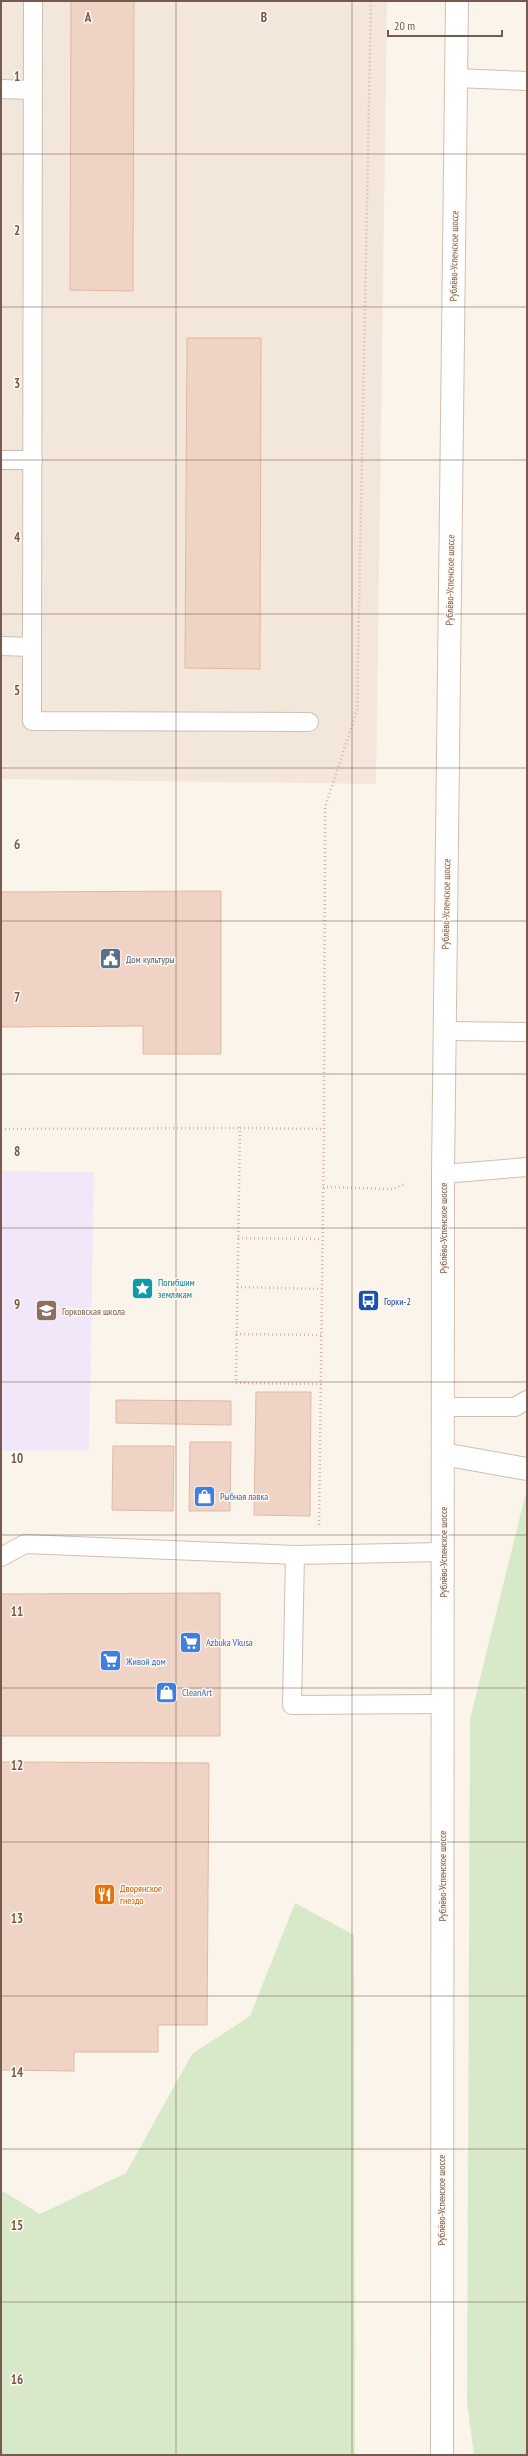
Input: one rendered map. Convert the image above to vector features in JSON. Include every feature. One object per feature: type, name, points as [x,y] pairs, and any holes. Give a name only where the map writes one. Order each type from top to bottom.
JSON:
[{"type":"main road","name":"Рублёво-Успенское шоссе","points":[[442,2455],[443,1174],[457,1]]},
{"type":"main road","points":[[443,1454],[527,1469]]},
{"type":"lane","points":[[33,1],[32,721],[309,722]]},
{"type":"lane","points":[[456,78],[527,81]]},
{"type":"lane","points":[[1,90],[33,90]]},
{"type":"lane","points":[[1,460],[33,460]]},
{"type":"lane","points":[[1,646],[32,647]]},
{"type":"lane","points":[[445,1031],[527,1032]]},
{"type":"lane","points":[[443,1174],[527,1167]]},
{"type":"lane","points":[[443,1407],[515,1407],[527,1400]]},
{"type":"lane","points":[[1,1557],[25,1544],[294,1555],[443,1552]]},
{"type":"lane","points":[[294,1555],[292,1705],[442,1704]]},
{"type":"path","points":[[319,1555],[324,1129],[325,807],[357,710],[371,1]]},
{"type":"path","points":[[240,1128],[236,1383],[321,1384]]},
{"type":"path","points":[[1,1129],[324,1129]]},
{"type":"path","points":[[323,1187],[392,1189],[405,1184]]},
{"type":"path","points":[[238,1238],[322,1239]]},
{"type":"path","points":[[237,1287],[322,1288]]},
{"type":"path","points":[[236,1334],[321,1335]]},
{"type":"shaded area","points":[[1,1],[387,1],[376,784],[1,779]]},
{"type":"shaded area","name":"Горковская школа","points":[[1,1171],[94,1172],[89,1450],[1,1451]]},
{"type":"green space","points":[[527,1488],[527,2455],[474,2455],[467,2402],[470,1719]]},
{"type":"green space","points":[[295,1903],[354,1935],[355,2455],[1,2455],[1,2190],[40,2214],[126,2173],[192,2054],[250,2016]]},
{"type":"building","points":[[71,1],[134,1],[133,291],[70,290]]},
{"type":"building","points":[[187,338],[261,338],[260,669],[185,668]]},
{"type":"building","name":"Дом культуры","points":[[221,891],[221,1054],[143,1054],[143,1026],[1,1027],[1,892]]},
{"type":"building","points":[[256,1392],[311,1392],[310,1516],[254,1515]]},
{"type":"building","points":[[116,1400],[231,1401],[231,1425],[116,1423]]},
{"type":"building","points":[[190,1442],[231,1442],[230,1511],[189,1511]]},
{"type":"building","points":[[113,1446],[174,1446],[173,1511],[112,1510]]},
{"type":"building","name":"Живой дом","points":[[220,1593],[220,1736],[1,1736],[1,1594]]},
{"type":"building","name":"Дворянское гнездо","points":[[1,1762],[209,1763],[207,2025],[158,2025],[158,2052],[74,2052],[74,2071],[1,2070]]},
{"type":"place","name":"Дом культуры","points":[[111,959]]},
{"type":"place","name":"Погибшим землякам","points":[[142,1288]]},
{"type":"place","name":"Горки-2","points":[[369,1301]]},
{"type":"place","name":"Горковская школа","points":[[46,1311]]},
{"type":"place","name":"Рыбная лавка","points":[[204,1496]]},
{"type":"place","name":"Azbuka Vkusa","points":[[190,1642]]},
{"type":"place","name":"Живой дом","points":[[110,1661]]},
{"type":"place","name":"CleanArt","points":[[166,1692]]},
{"type":"place","name":"Дворянское гнездо","points":[[105,1894]]}]
